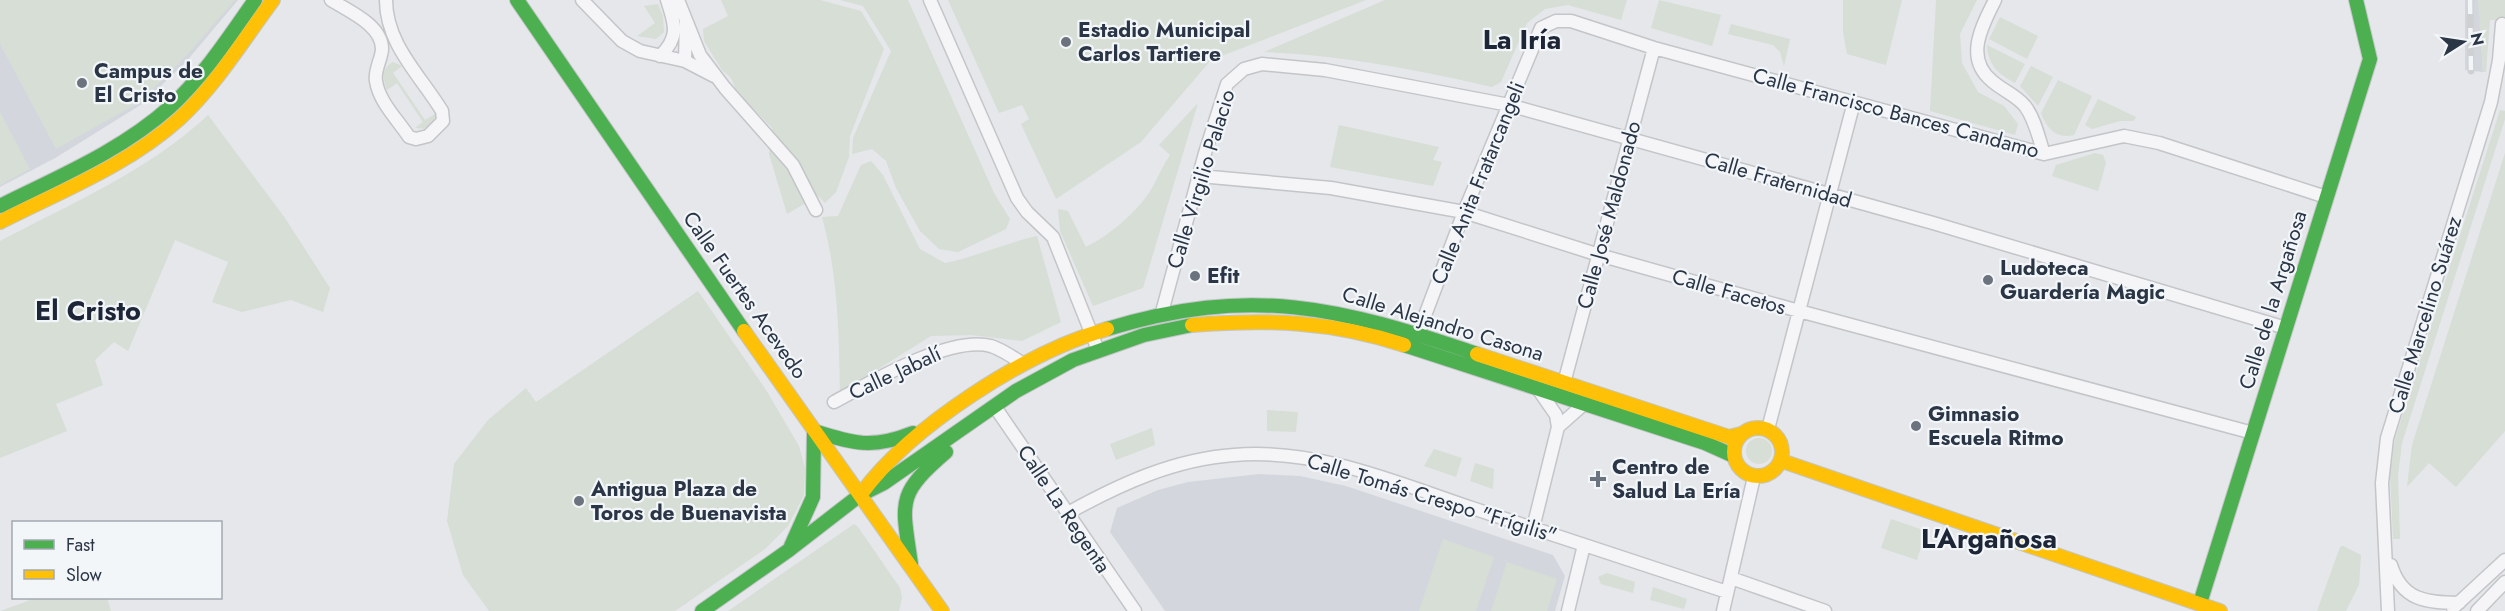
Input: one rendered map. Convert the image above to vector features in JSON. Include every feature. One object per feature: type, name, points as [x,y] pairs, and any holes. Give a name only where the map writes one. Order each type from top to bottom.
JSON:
[{"type":"main road","points":[[0,206],[131,136],[168,109],[193,84],[255,0]]},
{"type":"main road","points":[[0,222],[138,150],[178,120],[202,95],[273,0]]},
{"type":"main road","name":"Calle Fuertes Acevedo","points":[[517,0],[814,431],[911,564],[942,611]]},
{"type":"main road","name":"Calle de la Argañosa","points":[[2199,607],[2370,59],[2356,0]]},
{"type":"main road","name":"Calle Alejandro Casona","points":[[860,495],[876,471],[933,424],[1023,364],[1090,333],[1162,312],[1252,305],[1297,306],[1337,312],[1418,334],[1729,437],[1742,434]]},
{"type":"main road","name":"Calle Alejandro Casona","points":[[860,495],[884,483],[1037,378],[1098,350],[1144,335],[1207,323],[1251,320],[1306,323],[1374,335],[1706,443],[1734,456]]},
{"type":"main road","name":"Calle Alejandro Casona","points":[[911,564],[905,513],[914,481],[995,407]]},
{"type":"main road","name":"Calle Alejandro Casona","points":[[814,431],[870,446],[890,443],[933,424]]},
{"type":"main road","points":[[1758,427],[1768,429],[1778,436],[1783,449],[1782,461],[1776,470],[1766,476],[1754,477],[1743,472],[1734,456],[1735,445],[1742,434],[1758,427]]},
{"type":"main road","points":[[789,550],[813,497],[814,431]]},
{"type":"main road","points":[[1782,461],[2199,607],[2220,611]]},
{"type":"main road","points":[[702,611],[789,550],[860,495]]},
{"type":"street","points":[[331,0],[372,27],[382,45],[375,80],[380,96],[409,137],[416,139],[428,136],[443,121],[442,111],[406,60],[390,31],[386,14]]},
{"type":"street","points":[[372,27],[384,24],[386,0]]},
{"type":"street","points":[[582,0],[622,42],[640,51],[685,62],[717,78]]},
{"type":"street","points":[[660,56],[672,45],[674,33],[667,0]]},
{"type":"street","points":[[678,0],[700,55],[717,78],[793,165],[816,210]]},
{"type":"street","points":[[930,0],[1017,198],[1027,212],[1053,237],[1098,350]]},
{"type":"street","points":[[1995,0],[1978,37],[1978,58],[1983,71],[1992,82],[2016,97],[2025,107],[2044,154]]},
{"type":"street","points":[[685,62],[686,20]]},
{"type":"street","name":"Calle Anita Fratarcangeli","points":[[1418,334],[1464,213],[1541,28],[1556,21],[1572,21]]},
{"type":"street","name":"Calle Francisco Bances Candamo","points":[[1572,21],[1654,48],[2044,154],[2124,136],[2159,143],[2326,197]]},
{"type":"street","name":"Calle Marcelino Suárez","points":[[2388,611],[2382,483],[2387,438],[2491,102],[2499,60],[2502,24]]},
{"type":"street","name":"Calle José Maldonado","points":[[1564,383],[1654,48]]},
{"type":"street","points":[[378,66],[393,55],[406,60]]},
{"type":"street","name":"Calle Fraternidad","points":[[1262,64],[1325,70],[1509,105],[1630,137],[2286,328]]},
{"type":"street","name":"Calle Virgilio Palacio","points":[[1162,312],[1227,84],[1244,69],[1262,64]]},
{"type":"street","points":[[1768,429],[1854,102]]},
{"type":"street","name":"Calle Facetos","points":[[1200,176],[1331,188],[1464,213],[1599,255],[2253,434]]},
{"type":"street","name":"Calle Jabalí","points":[[834,402],[944,348],[988,345],[1009,354],[1023,364]]},
{"type":"street","points":[[1533,528],[1558,427],[1556,416],[1538,389]]},
{"type":"street","points":[[1558,427],[1584,404]]},
{"type":"street","name":"Calle La Regenta","points":[[995,407],[1135,611]]},
{"type":"street","name":"Calle Tomás Crespo \"Frígilis\"","points":[[1068,513],[1131,480],[1214,457],[1260,454],[1329,462],[1727,592]]},
{"type":"street","points":[[1723,611],[1754,477]]},
{"type":"street","points":[[1568,611],[1584,545]]},
{"type":"street","points":[[2385,547],[2395,578],[2403,588],[2421,599],[2454,607],[2505,560]]},
{"type":"street","points":[[1731,578],[1825,611]]},
{"type":"street","points":[[2477,611],[2505,582]]},
{"type":"shaded area","name":"Campus de El Cristo","points":[[0,0],[238,0],[185,63],[142,104],[57,157],[0,187]]},
{"type":"shaded area","name":"Campus de El Cristo","points":[[0,0],[235,0],[187,55],[140,102],[56,149],[0,44]]},
{"type":"shaded area","points":[[721,0],[820,0],[861,11],[884,49],[850,136],[849,157],[836,192],[825,203],[818,196],[787,214],[769,154],[772,128],[737,92],[731,78],[722,70],[704,41],[703,29],[728,16]]},
{"type":"shaded area","points":[[840,0],[908,0],[994,193],[1010,219],[1006,229],[958,252],[939,249],[920,231],[896,188],[886,161],[872,149],[852,154],[853,138],[891,51],[863,6]]},
{"type":"shaded area","points":[[948,0],[1366,0],[1211,60],[1141,142],[1056,199],[1021,124],[1029,119],[1022,105],[999,113]]},
{"type":"shaded area","points":[[1385,0],[1627,0],[1621,20],[1568,5],[1545,9],[1527,23],[1501,82],[1492,87],[1379,64],[1264,52]]},
{"type":"shaded area","points":[[1659,0],[1721,15],[1712,46],[1651,28]]},
{"type":"shaded area","points":[[1843,0],[1902,0],[1886,65],[1847,54],[1843,32]]},
{"type":"shaded area","points":[[1936,0],[1977,0],[1960,34],[1962,63],[1978,92],[2004,106],[2018,124],[2015,135],[1930,111]]},
{"type":"shaded area","points":[[2465,0],[2479,0],[2483,72],[2465,70]]},
{"type":"shaded area","points":[[2478,0],[2505,0],[2505,20],[2490,20],[2486,72],[2483,72]]},
{"type":"shaded area","points":[[658,4],[663,16],[664,32],[656,39],[637,36],[655,23],[644,6]]},
{"type":"shaded area","points":[[2000,17],[2038,36],[2027,59],[1989,39]]},
{"type":"shaded area","points":[[1731,24],[1790,39],[1784,66],[1780,52],[1773,45],[1728,34]]},
{"type":"shaded area","points":[[1987,45],[2025,64],[2015,83],[1995,68],[1989,58]]},
{"type":"shaded area","points":[[393,62],[402,66],[393,73],[425,120],[435,114],[436,119],[428,129],[415,128],[423,122],[397,83],[387,90],[384,71]]},
{"type":"shaded area","points":[[2031,66],[2053,77],[2038,106],[2020,86]]},
{"type":"shaded area","points":[[2058,80],[2092,96],[2074,135],[2062,136],[2053,132],[2041,113]]},
{"type":"shaded area","points":[[2098,99],[2136,117],[2134,121],[2120,121],[2092,129],[2085,125]]},
{"type":"shaded area","points":[[1198,103],[1143,288],[1093,306],[1060,231],[1058,209],[1068,211],[1086,247],[1111,231],[1127,218],[1147,196],[1170,155],[1159,145]]},
{"type":"shaded area","points":[[2500,110],[2505,111],[2505,119],[2402,443],[2398,475],[2400,539],[2393,539],[2390,474],[2395,439]]},
{"type":"shaded area","points":[[0,112],[30,169],[0,185]]},
{"type":"shaded area","points":[[208,115],[285,218],[330,288],[323,312],[291,300],[242,312],[212,302],[228,262],[175,240],[128,351],[114,342],[95,360],[103,385],[56,404],[67,431],[0,458],[0,241],[135,169],[185,135]]},
{"type":"shaded area","points":[[1339,125],[1439,147],[1433,160],[1442,162],[1433,186],[1330,167]]},
{"type":"shaded area","points":[[2095,153],[2103,155],[2106,163],[2098,191],[2052,176],[2056,165]]},
{"type":"shaded area","points":[[2505,153],[2505,431],[2456,487],[2429,463],[2407,487],[2412,445]]},
{"type":"shaded area","points":[[871,161],[883,175],[920,249],[945,263],[1037,236],[1061,322],[1022,341],[971,335],[931,336],[840,393],[834,282],[822,217],[838,216],[861,165]]},
{"type":"shaded area","points":[[698,291],[766,390],[799,446],[805,468],[804,495],[788,526],[765,549],[675,611],[489,611],[463,575],[447,521],[454,464],[488,420],[526,388],[536,402]]},
{"type":"shaded area","points":[[1267,410],[1298,412],[1296,432],[1267,431]]},
{"type":"shaded area","points":[[1152,428],[1155,445],[1116,460],[1110,444]]},
{"type":"shaded area","points":[[1759,438],[1768,442],[1772,451],[1768,460],[1759,464],[1750,460],[1746,451],[1750,442]]},
{"type":"shaded area","points":[[1434,449],[1462,458],[1456,477],[1424,466]]},
{"type":"shaded area","points":[[1475,463],[1494,469],[1493,489],[1470,481]]},
{"type":"shaded area","points":[[1259,474],[1300,476],[1346,486],[1553,555],[1565,576],[1555,611],[1165,611],[1110,532],[1117,508],[1158,490],[1188,482]]},
{"type":"shaded area","points":[[1891,519],[1926,531],[1917,560],[1881,548]]},
{"type":"shaded area","points":[[854,524],[900,588],[902,598],[899,611],[728,611]]},
{"type":"shaded area","points":[[1443,539],[1494,557],[1476,611],[1419,611]]},
{"type":"shaded area","points":[[2343,546],[2361,555],[2359,585],[2346,611],[2317,611],[2340,547]]},
{"type":"shaded area","points":[[1507,562],[1557,579],[1547,611],[1491,611]]},
{"type":"shaded area","points":[[1607,573],[1635,582],[1633,593],[1601,584],[1598,577]]},
{"type":"shaded area","points":[[1653,587],[1687,599],[1684,609],[1650,600]]},
{"type":"shaded area","points":[[29,599],[107,599],[111,611],[0,611]]},
{"type":"railway","points":[[2470,0],[2471,71]]},
{"type":"traffic: fast","points":[[0,206],[110,150],[151,123],[194,83],[255,0]]},
{"type":"traffic: fast","points":[[517,0],[744,331]]},
{"type":"traffic: fast","points":[[2200,603],[2370,59],[2356,0]]},
{"type":"traffic: fast","points":[[1107,329],[1159,316],[1206,308],[1251,305],[1294,307],[1381,324],[1477,354]]},
{"type":"traffic: fast","points":[[702,611],[789,550],[860,495],[884,483],[1016,391],[1073,360],[1144,335],[1192,325]]},
{"type":"traffic: fast","points":[[1404,345],[1705,443],[1734,456]]},
{"type":"traffic: fast","points":[[791,546],[813,497],[814,431],[852,442],[864,443],[886,441],[913,433]]},
{"type":"traffic: fast","points":[[911,564],[906,526],[906,500],[918,479],[946,452]]},
{"type":"traffic: slow","points":[[0,222],[116,164],[179,119],[229,62],[273,0]]},
{"type":"traffic: slow","points":[[1192,325],[1247,322],[1299,324],[1351,331],[1404,345]]},
{"type":"traffic: slow","points":[[861,494],[909,442],[972,395],[1041,355],[1107,329]]},
{"type":"traffic: slow","points":[[744,331],[942,611]]},
{"type":"traffic: slow","points":[[1477,354],[1729,437],[1741,434]]},
{"type":"traffic: slow","points":[[1753,428],[1763,428],[1778,438],[1782,452],[1781,461],[1772,472],[1763,476],[1753,476],[1738,466],[1734,457],[1734,447],[1744,432],[1753,428]]},
{"type":"traffic: slow","points":[[1782,461],[2220,611]]},
{"type":"place","name":"Estadio Municipal Carlos Tartiere","points":[[1066,42]]},
{"type":"place","name":"Campus de El Cristo","points":[[82,83]]},
{"type":"place","name":"Efit","points":[[1195,276]]},
{"type":"place","name":"Ludoteca Guardería Magic","points":[[1988,280]]},
{"type":"place","name":"Gimnasio Escuela Ritmo","points":[[1916,426]]},
{"type":"place","name":"Centro de Salud La Ería","points":[[1598,479]]},
{"type":"place","name":"Antigua Plaza de Toros de Buenavista","points":[[579,501]]},
{"type":"district","name":"La Iría","points":[[1522,39]]},
{"type":"district","name":"El Cristo","points":[[88,310]]},
{"type":"district","name":"L'Argañosa","points":[[1989,538]]}]
